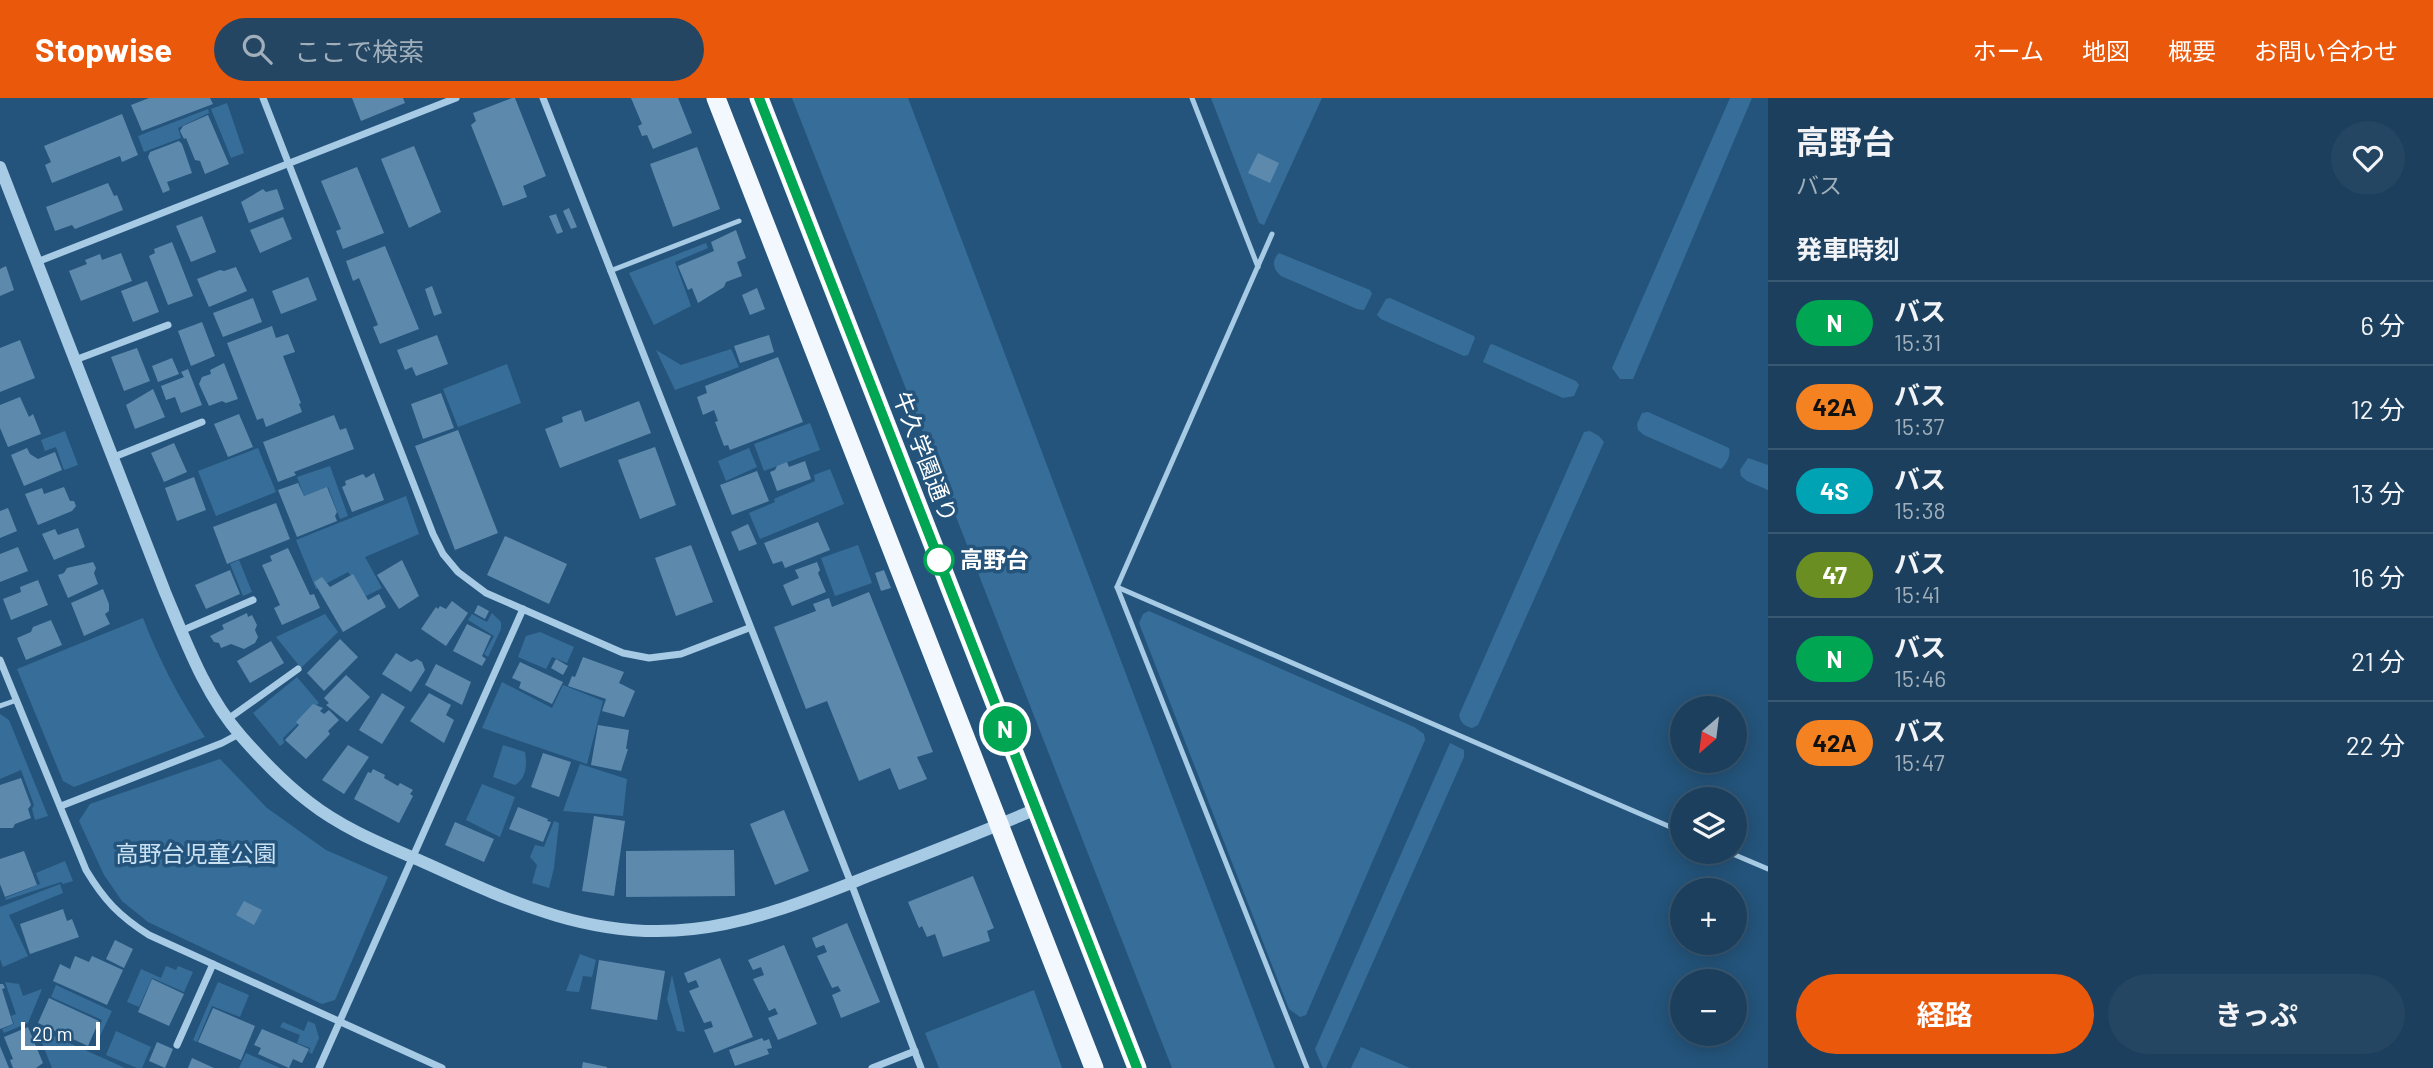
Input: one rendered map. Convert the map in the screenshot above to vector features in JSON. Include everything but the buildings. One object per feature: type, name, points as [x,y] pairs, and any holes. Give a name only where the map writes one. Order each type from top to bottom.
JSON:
[{"type":"highway","points":[[716,98],[1094,1068]]},
{"type":"highway","name":"牛久学園通り","points":[[759,98],[1137,1068]]},
{"type":"street","points":[[263,98],[433,534],[443,554],[460,573],[486,593],[523,610],[623,653],[649,658],[681,654],[749,628]]},
{"type":"street","points":[[37,262],[457,98]]},
{"type":"street","points":[[543,98],[921,1068]]},
{"type":"street","points":[[0,167],[181,631],[206,684],[239,734],[308,802],[357,832],[545,914],[593,925],[641,930],[691,929],[744,921],[851,883],[1036,809]]},
{"type":"street","points":[[75,360],[168,325]]},
{"type":"street","points":[[114,457],[202,422]]},
{"type":"street","points":[[181,631],[253,600]]},
{"type":"street","points":[[319,1068],[523,610]]},
{"type":"street","points":[[0,660],[86,870],[101,895],[122,917],[147,934],[442,1068]]},
{"type":"street","points":[[228,719],[298,669]]},
{"type":"street","points":[[61,806],[239,734]]},
{"type":"street","points":[[177,1045],[213,964]]},
{"type":"street","points":[[872,1068],[915,1051]]},
{"type":"lane","points":[[1192,98],[1258,267]]},
{"type":"lane","points":[[610,271],[739,221]]},
{"type":"lane","points":[[1272,234],[1117,587],[1307,1068]]},
{"type":"lane","points":[[1117,587],[1670,827]]},
{"type":"lane","points":[[0,706],[16,700]]},
{"type":"lane","points":[[1747,860],[1768,869]]},
{"type":"green space","points":[[792,98],[908,98],[1275,1068],[1172,1068]]},
{"type":"green space","points":[[1211,98],[1322,98],[1264,225],[1259,223]]},
{"type":"green space","points":[[1730,98],[1752,98],[1633,379],[1620,379],[1612,368]]},
{"type":"green space","points":[[227,103],[244,153],[231,158],[211,109]]},
{"type":"green space","points":[[208,109],[209,113],[178,128],[181,138],[144,152],[138,136]]},
{"type":"green space","points":[[706,243],[708,248],[675,262],[691,306],[654,325],[629,273]]},
{"type":"green space","points":[[1279,253],[1370,290],[1372,294],[1364,310],[1281,276],[1274,265]]},
{"type":"green space","points":[[1390,298],[1474,336],[1468,355],[1464,356],[1381,319],[1377,315],[1386,299]]},
{"type":"green space","points":[[1492,344],[1576,381],[1579,385],[1574,396],[1563,398],[1483,362]]},
{"type":"green space","points":[[731,349],[739,367],[675,390],[656,350],[681,365]]},
{"type":"green space","points":[[507,364],[521,403],[458,427],[443,389]]},
{"type":"green space","points":[[1648,412],[1729,448],[1725,464],[1721,469],[1644,435],[1638,430],[1637,424],[1642,413]]},
{"type":"green space","points":[[810,423],[820,450],[764,471],[754,444]]},
{"type":"green space","points":[[65,431],[78,465],[64,470],[56,447],[45,451],[41,440]]},
{"type":"green space","points":[[1590,431],[1604,442],[1478,725],[1472,728],[1467,726],[1459,715],[1584,432]]},
{"type":"green space","points":[[258,448],[276,492],[216,516],[198,471]]},
{"type":"green space","points":[[749,448],[757,467],[726,481],[718,461]]},
{"type":"green space","points":[[1748,458],[1768,465],[1768,490],[1741,476],[1740,470]]},
{"type":"green space","points":[[330,466],[348,516],[340,519],[328,487],[304,496],[297,477]]},
{"type":"green space","points":[[830,469],[844,504],[760,539],[749,513],[815,481],[814,475]]},
{"type":"green space","points":[[406,496],[419,534],[365,557],[382,588],[366,596],[348,572],[316,589],[296,540]]},
{"type":"green space","points":[[858,545],[872,583],[835,596],[821,558]]},
{"type":"green space","points":[[239,560],[252,592],[243,596],[230,564]]},
{"type":"green space","points":[[1149,611],[1414,727],[1424,734],[1425,740],[1306,1015],[1300,1017],[1289,1009],[1139,623],[1143,614]]},
{"type":"green space","points":[[492,613],[501,622],[501,629],[488,657],[484,654],[494,636],[468,620],[472,614],[487,622]]},
{"type":"green space","points":[[325,614],[338,632],[301,668],[276,637]]},
{"type":"green space","points":[[143,618],[171,679],[205,737],[74,787],[63,781],[17,669]]},
{"type":"green space","points":[[540,632],[574,647],[567,663],[552,657],[546,669],[518,657],[526,636]]},
{"type":"green space","points":[[297,677],[319,703],[283,738],[284,743],[280,746],[253,713]]},
{"type":"green space","points":[[502,682],[552,708],[563,685],[603,701],[587,764],[482,728]]},
{"type":"green space","points":[[0,714],[9,720],[48,816],[35,820],[32,809],[34,805],[21,770],[0,779]]},
{"type":"green space","points":[[1450,743],[1464,750],[1464,757],[1326,1068],[1323,1068],[1315,1049]]},
{"type":"green space","points":[[503,745],[525,752],[524,774],[515,785],[493,777]]},
{"type":"green space","name":"高野台児童公園","points":[[220,759],[267,808],[326,850],[388,877],[335,1000],[322,1004],[148,922],[122,901],[104,875],[79,821],[90,804]]},
{"type":"green space","points":[[580,764],[627,779],[623,816],[563,811]]},
{"type":"green space","points":[[482,784],[515,797],[500,837],[466,820]]},
{"type":"green space","points":[[554,821],[559,823],[549,888],[532,883],[537,865],[530,857],[535,845],[544,847]]},
{"type":"green space","points":[[65,861],[73,881],[63,884],[61,882],[6,900],[5,898],[40,884],[36,873]]},
{"type":"green space","points":[[60,884],[63,893],[9,915],[28,956],[3,967],[0,959],[0,907]]},
{"type":"green space","points":[[580,954],[596,960],[592,977],[583,976],[579,992],[566,991]]},
{"type":"green space","points":[[166,966],[176,970],[178,966],[193,972],[184,992],[152,978],[139,1007],[127,1002],[141,969],[161,978]]},
{"type":"green space","points":[[672,975],[685,1032],[677,1031],[667,999]]},
{"type":"green space","points":[[5,982],[19,984],[23,996],[42,989],[28,1023],[4,1033],[2,1029],[14,1024],[11,1016],[16,1014]]},
{"type":"green space","points":[[218,982],[249,995],[240,1017],[212,1006],[197,1042],[193,1040]]},
{"type":"green space","points":[[56,985],[112,1011],[100,1036],[96,1034],[102,1020],[51,997]]},
{"type":"green space","points":[[1034,990],[1062,1068],[939,1068],[925,1033]]},
{"type":"green space","points":[[308,1021],[315,1024],[319,1038],[312,1054],[309,1052],[310,1048],[297,1043],[300,1035],[280,1027],[283,1022],[304,1031]]},
{"type":"green space","points":[[36,1028],[125,1068],[52,1068]]},
{"type":"green space","points":[[116,1031],[151,1047],[142,1068],[106,1055]]},
{"type":"green space","points":[[1361,1047],[1410,1068],[1351,1068]]},
{"type":"green space","points":[[246,1053],[280,1068],[239,1068]]},
{"type":"bus line","name":"N","points":[[759,98],[1137,1068]]},
{"type":"place","name":"高野台","points":[[939,560]]}]
